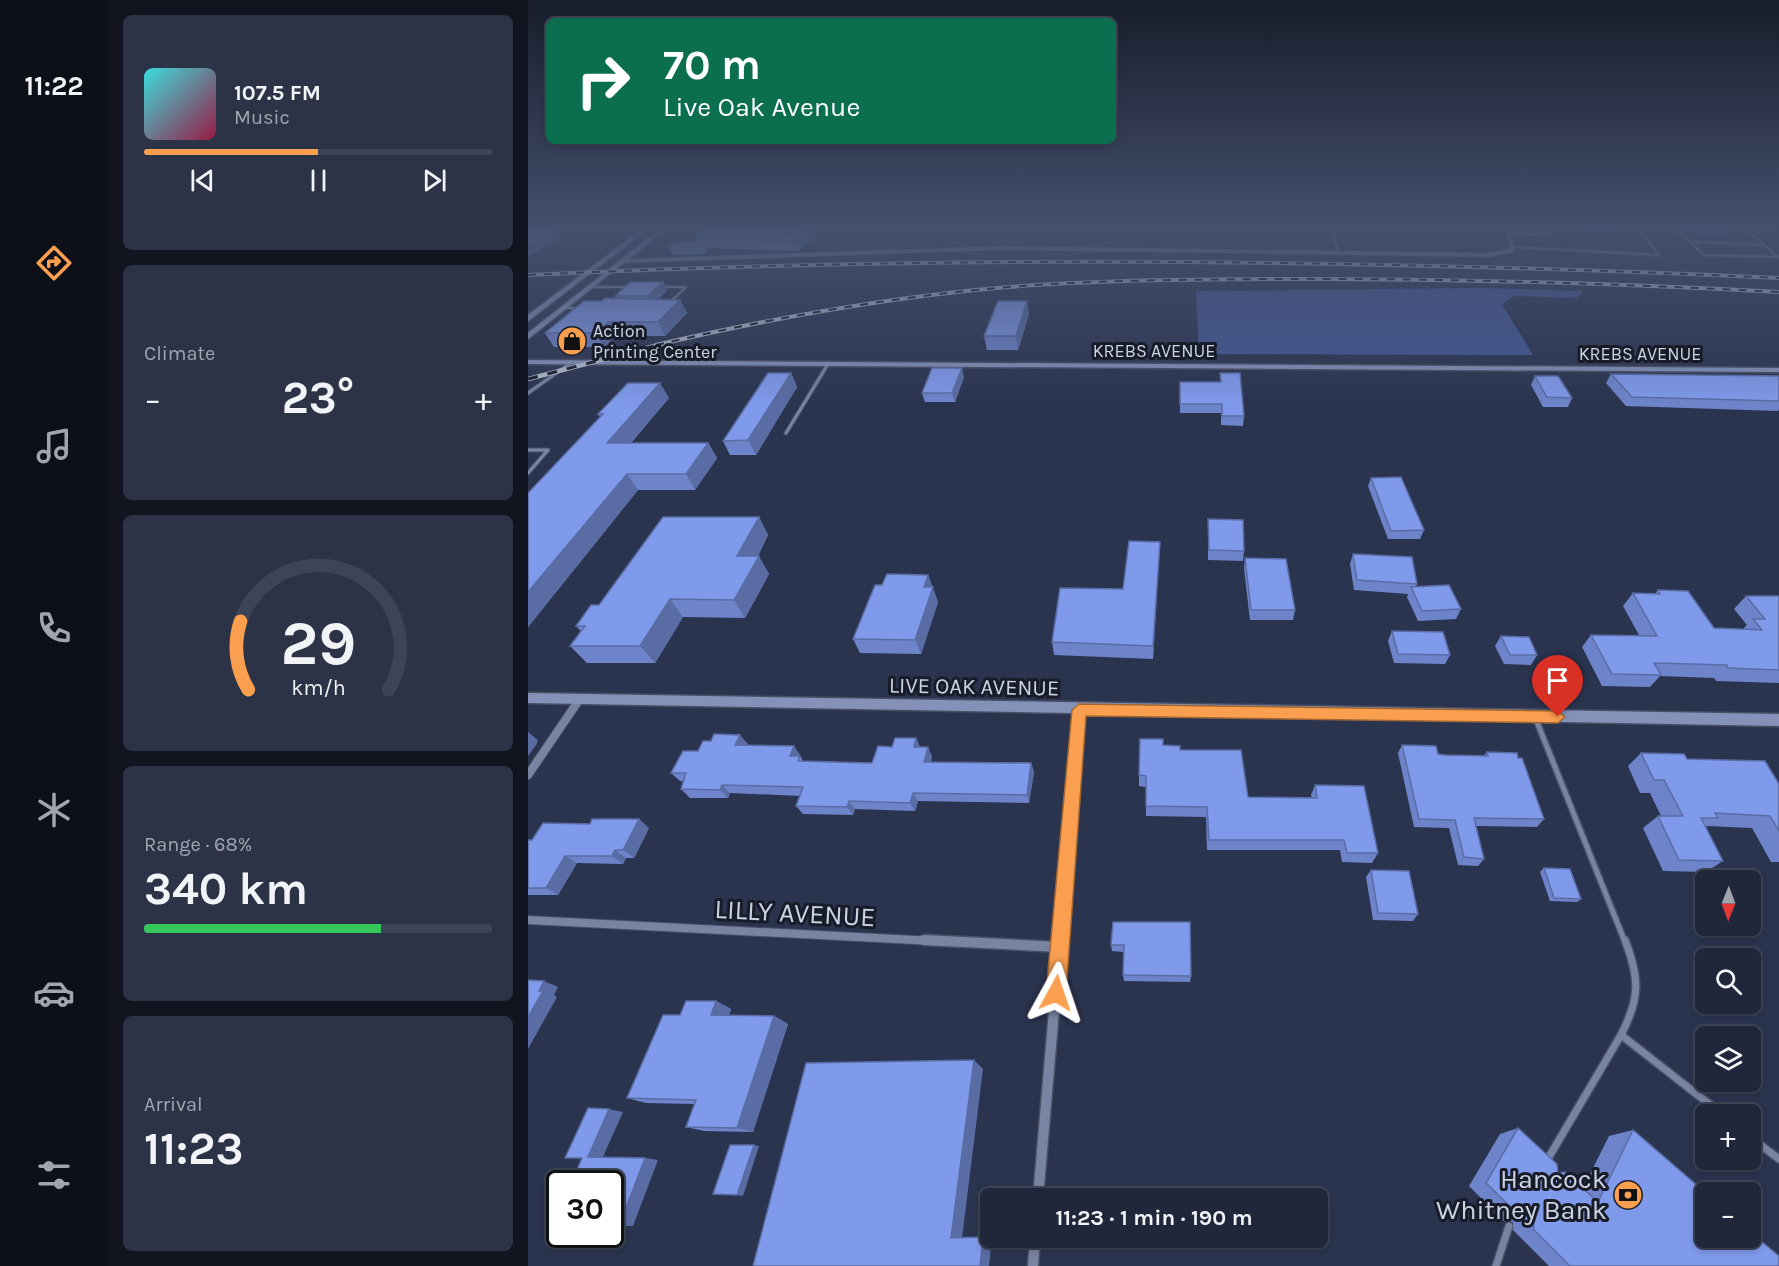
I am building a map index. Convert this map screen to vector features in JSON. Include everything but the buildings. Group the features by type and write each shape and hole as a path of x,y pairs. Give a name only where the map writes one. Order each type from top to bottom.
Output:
{"street":[{"path":"528,319 570,287"},
{"path":"528,337 594,287"},
{"name":"KREBS AVENUE","path":"528,362 1779,370"},
{"name":"LIVE OAK AVENUE","path":"528,698 1079,710 1779,720"},
{"path":"528,775 579,700"},
{"path":"1039,1188 1079,710"},
{"name":"LILLY AVENUE","path":"528,920 1059,948"},
{"path":"1033,1266 1034,1248"}],"lane":[{"path":"664,308 686,287"},
{"path":"564,308 586,308"},
{"path":"528,393 572,362"},
{"path":"786,433 828,364"},
{"path":"528,450 548,450 528,473"},
{"path":"1535,717 1634,963 1639,984 1638,997 1621,1035 1540,1172"},
{"path":"1621,1035 1709,1104"},
{"path":"1761,1145 1779,1159"},
{"path":"1496,1266 1509,1226"}],"shaded area":[{"path":"1481,288 1583,291 1577,298 1514,296 1502,304 1533,355 1199,354 1196,291"}],"railway":[{"path":"656,345 787,317 920,296 1007,287"},
{"path":"1660,287 1779,292"},
{"path":"528,379 662,344"}],"place":[{"name":"Action Printing Center","path":"572,341"},
{"name":"Hancock Whitney Bank","path":"1628,1195"}],"route":[{"path":"1056,993 1079,710 1558,717"}]}
